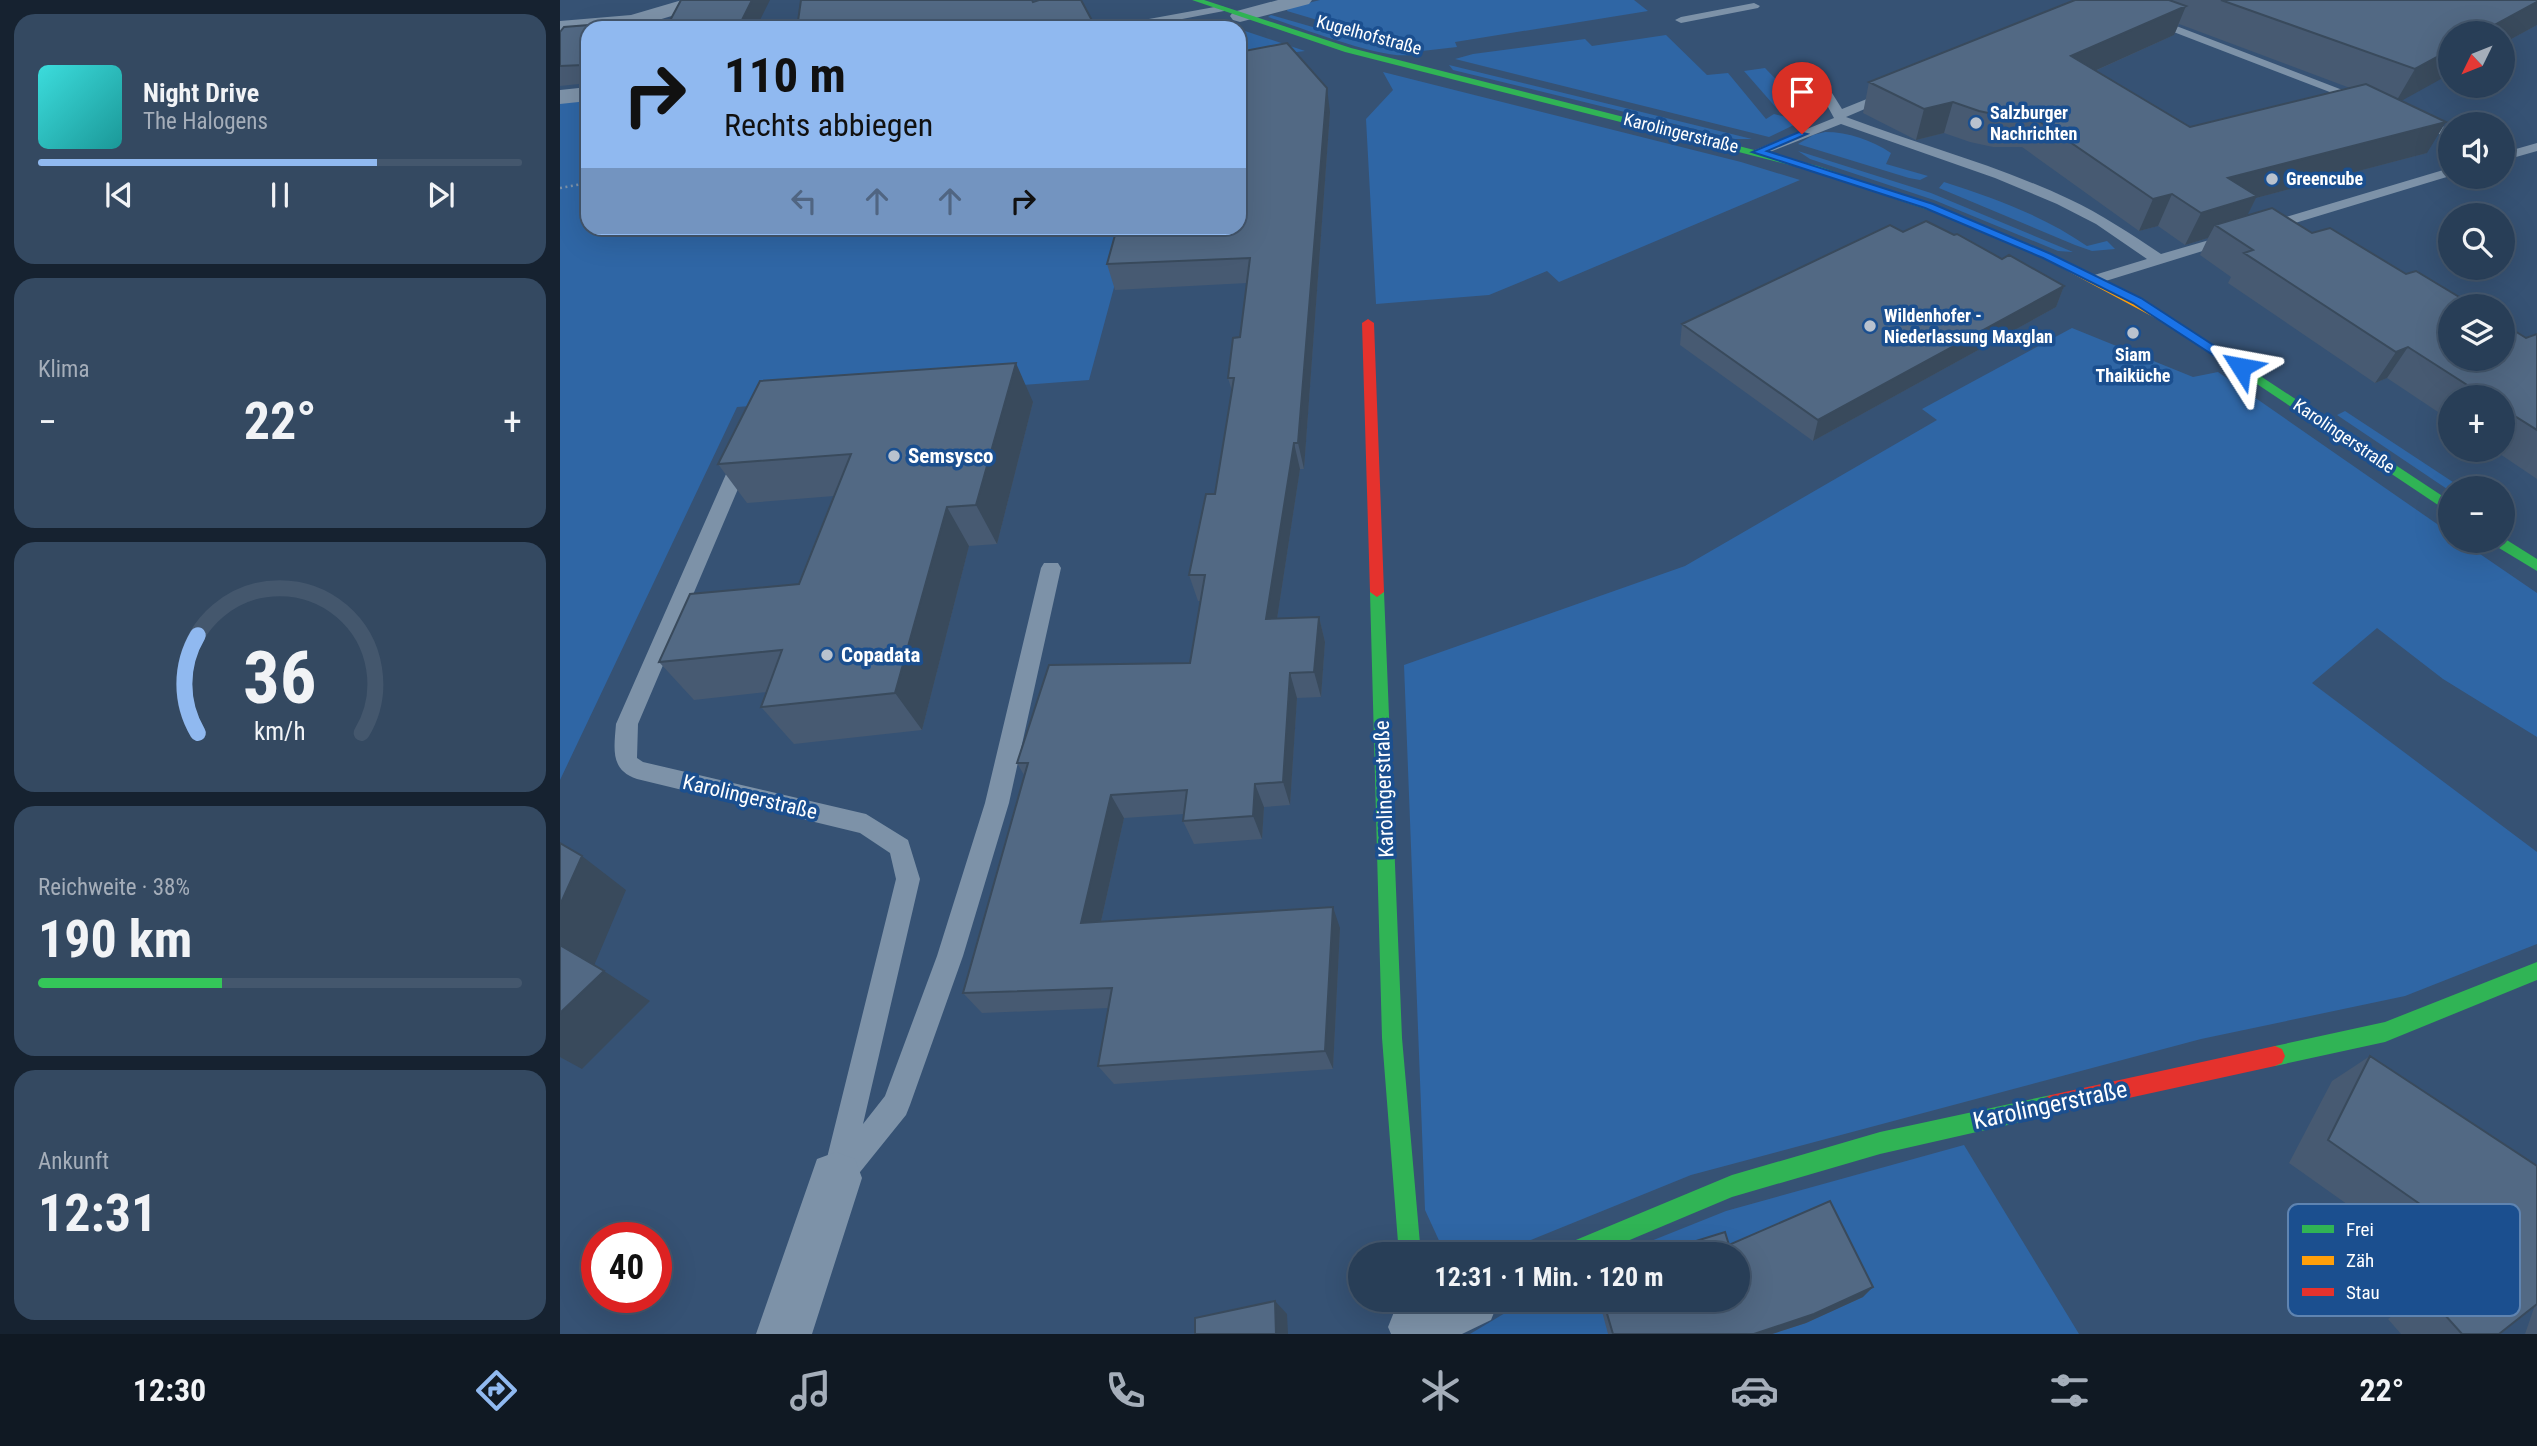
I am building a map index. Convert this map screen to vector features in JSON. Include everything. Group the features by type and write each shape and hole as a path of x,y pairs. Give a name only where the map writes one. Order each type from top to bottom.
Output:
{"street":[{"path":"630,21 704,0"},
{"name":"Kugelhofstraße","path":"1196,0 1363,54 1536,97"},
{"path":"1240,16 1302,0"},
{"path":"560,27 581,26"},
{"path":"560,48 581,40"},
{"path":"560,97 581,95"},
{"name":"Karolingerstraße","path":"1536,97 1757,152 1929,206 2096,279 2183,328 2438,500"},
{"name":"Karolingerstraße","path":"1368,323 1392,1038 1409,1242"},
{"path":"2515,552 2537,566"},
{"name":"Karolingerstraße","path":"1598,1242 1732,1186 1880,1143 2385,1032 2537,971"},
{"name":"Karolingerstraße","path":"784,1334 836,1178"},
{"path":"1413,1320 1436,1312"}],"lane":[{"path":"1681,20 1754,6"},
{"path":"1154,21 1220,9"},
{"path":"2135,14 2374,105"},
{"path":"1757,152 1900,90"},
{"path":"1829,96 1840,117 1899,143 2016,182 2057,200 2092,216 2159,260"},
{"path":"2438,131 2400,121 2438,141"},
{"path":"2515,152 2536,146"},
{"path":"2096,279 2438,176"},
{"path":"2255,213 2274,225"},
{"name":"Karolingerstraße","path":"754,430 627,724 625,753 626,762 638,770 866,824 900,847 908,879 836,1178"},
{"name":"Karolingerstraße","path":"836,1178 896,1105 950,956 998,803 1051,568"}],"path":[{"path":"560,188 581,184"}],"shaded area":[{"path":"1320,0 1634,0 1648,11 1455,42 1457,47 1422,51 1287,11 1288,8"},
{"path":"1271,15 1410,55 1360,47 1268,17"},
{"path":"1246,31 1305,51 1246,58"},
{"path":"1666,35 1707,75 1728,73 1766,119 1774,114 1802,121 1769,137 1455,59 1473,54 1585,39 1592,46"},
{"path":"1449,65 1752,139 1735,139 1453,70"},
{"path":"1765,68 1793,97 1810,96 1809,110 1801,118 1779,111 1744,71"},
{"path":"1383,72 1741,162 1800,180 1559,282 1547,271 1489,295 1376,304 1366,119 1393,90"},
{"path":"581,98 581,235 1128,235 1089,380 737,407 560,780 560,100"},
{"path":"1825,132 1843,133 1876,144 1891,153 1886,164 1928,176 1920,180 1909,178 1798,144 1813,135"},
{"path":"1798,151 1931,193 2073,252 2058,251 1934,200 1810,159"},
{"path":"1944,182 2018,209 2071,235 2087,246 2107,241 2115,249 2092,251 2075,245 1939,188"},
{"path":"2072,328 2193,377 2218,372 2438,525 2438,553 2479,553 2537,593 2537,737 2443,679 2377,628 2312,683 2537,852 2537,944 2405,996 2201,1039 1691,1175 1526,1242 1440,1242 1425,1210 1404,665 1685,566 1937,420 1922,409"},
{"path":"2345,411 2444,476 2438,476 2438,483 2337,415"},
{"path":"1964,1145 2079,1334 1470,1334 1507,1312 1750,1312 1750,1242 1648,1242 1726,1211"}],"building":[{"path":"681,0 752,0 742,21 670,21"},
{"path":"801,0 1081,0 1092,21 798,21"},
{"path":"2075,0 2169,0 2186,6 2071,56 2190,127 2366,84 2438,118 2438,124 2228,178 2257,196 2201,213 2172,194 2153,199 2032,116 2002,116 1953,102 1924,109 1869,82"},
{"path":"2221,0 2537,0 2502,21 2438,21 2438,57 2415,69"},
{"path":"581,26 581,65 560,66 560,32 564,27"},
{"path":"1287,43 1327,88 1298,443 1294,443 1266,619 1319,617 1314,672 1290,673 1283,782 1255,784 1253,816 1183,821 1187,790 1111,795 1081,923 1333,907 1325,1051 1098,1066 1112,988 963,993 1028,763 1017,763 1049,665 1190,663 1205,575 1189,575 1206,494 1215,494 1234,378 1228,378 1233,338 1240,337 1250,258 1107,264 1115,235 1246,235 1246,51"},
{"path":"2272,208 2312,233 2330,228 2406,274 2416,271 2454,294 2438,294 2438,366 2408,347 2396,352 2244,253 2253,250 2215,225"},
{"name":"Wildenhofer - Niederlassung Maxglan","path":"1926,221 1957,234 2002,259 2009,255 2064,286 1818,420 1682,324 1890,225 1903,232"},
{"path":"2515,331 2526,338 2537,334 2537,430 2515,416 2515,385 2467,385 2445,371 2515,371"},
{"path":"1016,363 976,505 947,507 895,693 761,707 782,650 659,662 690,594 799,584 851,454 718,464 760,381"},
{"path":"560,843 582,856 560,905"},
{"path":"560,945 604,971 560,1013"},
{"path":"2370,1056 2537,1166 2537,1304 2499,1334 2462,1334 2446,1316 2520,1316 2520,1204 2420,1204 2328,1140"},
{"path":"1830,1201 1873,1287 1814,1314 1754,1334 1613,1334 1607,1312 1750,1312 1750,1242 1736,1242"},
{"path":"1725,1232 1728,1242 1693,1242"},
{"path":"1275,1301 1276,1334 1195,1334 1195,1318"}],"traffic: fast":[{"path":"1196,0 1348,50 1814,168 1944,212"},
{"path":"2174,323 2438,500"},
{"path":"2515,552 2537,566"},
{"path":"1377,592 1392,1038 1409,1242"},
{"path":"2275,1056 2385,1032 2537,971"},
{"path":"1598,1242 1732,1186 1880,1143 2051,1105"}],"traffic: slow":[{"path":"1944,212 2049,257 2174,323"}],"traffic: jam":[{"path":"1368,323 1377,592"},
{"path":"2051,1105 2275,1056"}],"place":[{"name":"Salzburger Nachrichten","path":"1976,123"},
{"name":"Greencube","path":"2272,179"},
{"name":"Wildenhofer - Niederlassung Maxglan","path":"1870,326"},
{"name":"Siam Thaiküche","path":"2133,333"},
{"name":"Semsysco","path":"894,456"},
{"name":"Copadata","path":"827,655"}],"route":[{"path":"1802,134 1757,152 1875,187 1984,228 2120,291 2183,328 2241,367"}]}
